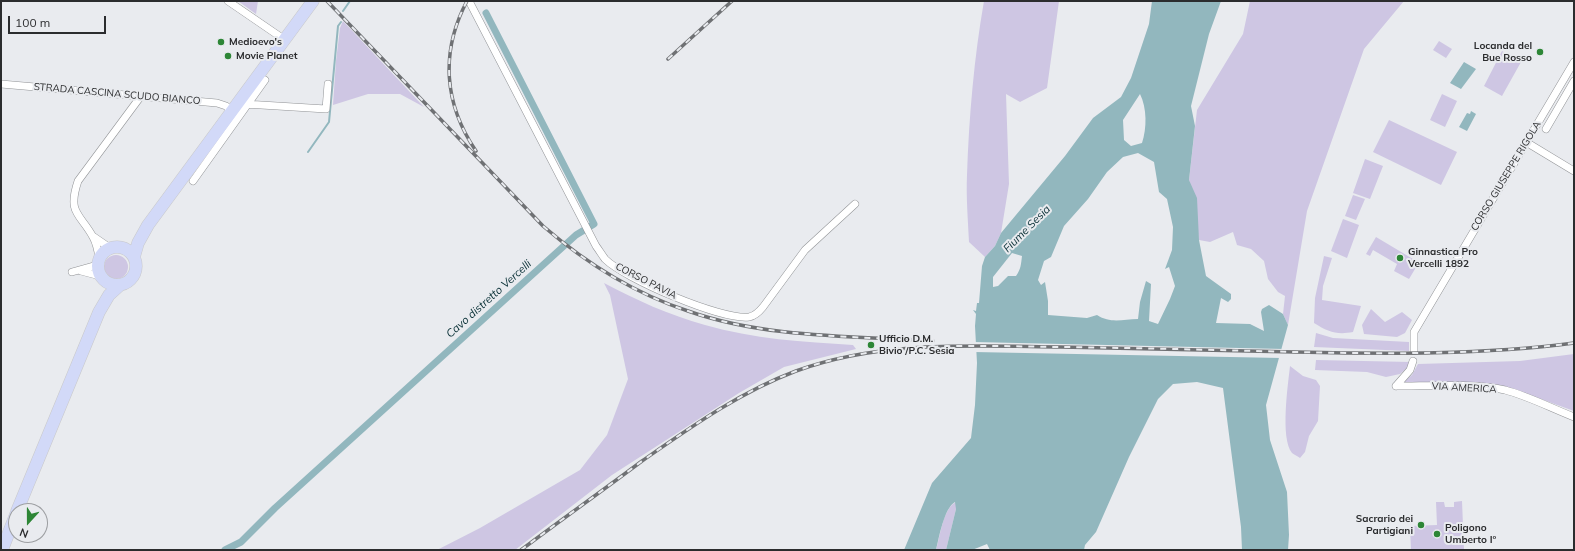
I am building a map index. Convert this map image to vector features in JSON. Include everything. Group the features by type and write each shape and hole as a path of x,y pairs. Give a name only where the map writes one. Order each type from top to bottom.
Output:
{"main road":[{"path":"134,257 138,243 148,225 239,106 284,40 313,1"},
{"path":"123,247 148,225"},
{"path":"20,503 99,312 109,295 119,286 130,280 134,275 136,263 134,257 123,247 110,248 106,250 100,270 102,293 99,312"},
{"path":"100,270 108,283 119,286"},
{"path":"2,550 8,535"}],"street":[{"path":"228,1 284,40"},
{"name":"CORSO PAVIA","path":"469,1 587,229 605,258 618,268 641,281 724,315 749,317 755,315 763,307 806,250 855,204"},
{"name":"CORSO GIUSEPPE RIGOLA","path":"1414,351 1414,332 1574,62"},
{"path":"193,181 239,106 265,80"},
{"path":"1546,129 1574,81"},
{"name":"STRADA CASCINA SCUDO BIANCO","path":"1,84 239,106"},
{"path":"239,106 326,109 328,84"},
{"path":"100,270 97,245 93,236 79,218 74,207 73,195 78,181 141,96"},
{"path":"1526,142 1574,170"},
{"path":"93,236 110,248"},
{"path":"72,272 81,270 100,270"},
{"path":"81,270 100,270"},
{"name":"VIA AMERICA","path":"1413,361 1410,370 1396,386 1482,387 1504,390 1523,396 1574,417"}],"shaded area":[{"path":"238,1 258,1 256,14"},
{"path":"984,1 1059,1 1047,88 1020,102 1006,94 1009,184 1001,233 995,246 985,257 969,242 967,192 972,88"},
{"path":"1250,1 1404,1 1364,49 1307,211 1288,325 1283,314 1285,296 1278,292 1268,279 1264,261 1251,249 1237,245 1233,232 1210,242 1199,240 1189,180 1197,110 1243,34"},
{"path":"343,21 424,107 400,94 368,94 333,105 336,61 340,28"},
{"path":"1439,41 1452,49 1446,58 1433,50"},
{"path":"1502,51 1521,62 1502,96 1484,86"},
{"path":"1442,94 1457,101 1445,127 1430,120"},
{"path":"1389,120 1457,152 1441,185 1373,152"},
{"path":"1365,159 1383,166 1370,199 1353,193"},
{"path":"1353,195 1365,199 1356,220 1345,216"},
{"path":"1343,219 1359,225 1347,258 1331,251"},
{"name":"Ginnastica Pro Vercelli 1892","path":"1376,237 1418,262 1409,279 1394,271 1397,264 1373,250 1370,256 1366,254"},
{"path":"116,255 121,256 127,262 127,272 121,278 116,279 111,278 105,272 104,267 105,262 111,256"},
{"path":"1324,256 1332,258 1323,286 1322,300 1361,306 1353,332 1333,332 1314,323 1315,298"},
{"path":"604,283 666,312 723,330 760,337 853,345 856,349 784,367 739,393 612,475 515,550 437,550 480,528 580,470 607,435 628,379 610,295"},
{"path":"1371,309 1385,322 1402,312 1412,320 1405,333 1397,337 1364,334 1362,325"},
{"path":"1316,333 1333,338 1409,342 1409,351 1314,347"},
{"path":"1574,354 1574,411 1513,389 1402,383 1412,375 1418,364 1520,361"},
{"path":"1316,360 1411,362 1400,374 1386,377 1367,372 1315,370"},
{"path":"1290,366 1303,376 1316,380 1320,386 1318,421 1309,436 1305,452 1300,458 1292,453 1288,446 1286,436 1286,411"},
{"name":"Poligono Umberto I°","path":"1462,501 1464,550 1411,550 1410,526 1437,525 1436,502 1444,502 1445,507 1454,507 1454,502"},
{"path":"956,502 956,509 946,550 936,550 945,516 948,510"}],"water":[{"name":"Fiume Sesia","path":"1152,1 1221,1 1209,34 1191,106 1195,126 1189,180 1197,198 1199,240 1206,276 1231,294 1231,299 1228,302 1221,298 1216,323 1250,324 1264,331 1261,312 1262,309 1269,305 1283,314 1288,325 1266,405 1270,440 1287,492 1289,535 1288,550 1242,550 1241,527 1223,388 1197,382 1173,384 1158,399 1129,457 1096,532 1085,545 1084,550 990,550 987,544 972,550 946,550 956,509 955,502 951,505 945,517 936,550 904,550 932,483 971,438 975,405 977,363 975,326 976,314 973,310 976,311 977,303 979,303 982,266 985,257 995,246 1001,233 1065,156 1093,118 1121,97 1131,78 1149,24","holes":["1140,94 1144,105 1146,118 1145,131 1142,143 1131,146 1124,140 1123,120","1138,153 1154,162 1159,192 1167,199 1173,227 1172,250 1165,269 1169,267 1175,286 1170,299 1158,324 1149,321 1151,284 1146,281 1140,302 1138,319 1112,320 1102,318 1097,315 1087,318 1048,315 1048,301 1045,282 1041,285 1038,280 1044,261 1051,257 1064,226 1088,199 1107,172 1123,157","1012,253 1022,256 1020,269 1016,276 1008,276 998,286 993,287 993,277"]},
{"path":"1464,62 1476,69 1461,89 1450,83"},
{"path":"1471,111 1476,114 1467,131 1459,127 1467,113 1470,114"}],"pier":[{"path":"974,342 1284,349 1281,358 974,352"}],"waterway":[{"path":"343,11 350,1"},
{"name":"Cavo distretto Vercelli","path":"225,550 241,542 275,508 576,235 594,224 486,13"},
{"path":"308,152 329,122 338,26 341,22"}],"railway":[{"path":"327,1 543,226 559,240 611,276 668,304 717,320 778,331 933,341"},
{"path":"467,1 458,20 453,39 449,78 457,115 465,133 476,151"},
{"path":"668,59 732,1"},
{"path":"521,550 642,461 716,411 755,389 796,371 828,361 861,354 927,347 960,346 1330,353 1435,353 1505,350 1574,343"}],"place":[{"name":"Medioevo's","path":"221,42"},
{"name":"Locanda del Bue Rosso","path":"1540,52"},
{"name":"Movie Planet","path":"228,56"},
{"name":"Ginnastica Pro Vercelli 1892","path":"1400,258"},
{"name":"Ufficio D.M. Bivio /P.C. Sesia","path":"871,345"},
{"name":"Sacrario dei Partigiani","path":"1421,525"},
{"name":"Poligono Umberto I°","path":"1437,534"}]}
